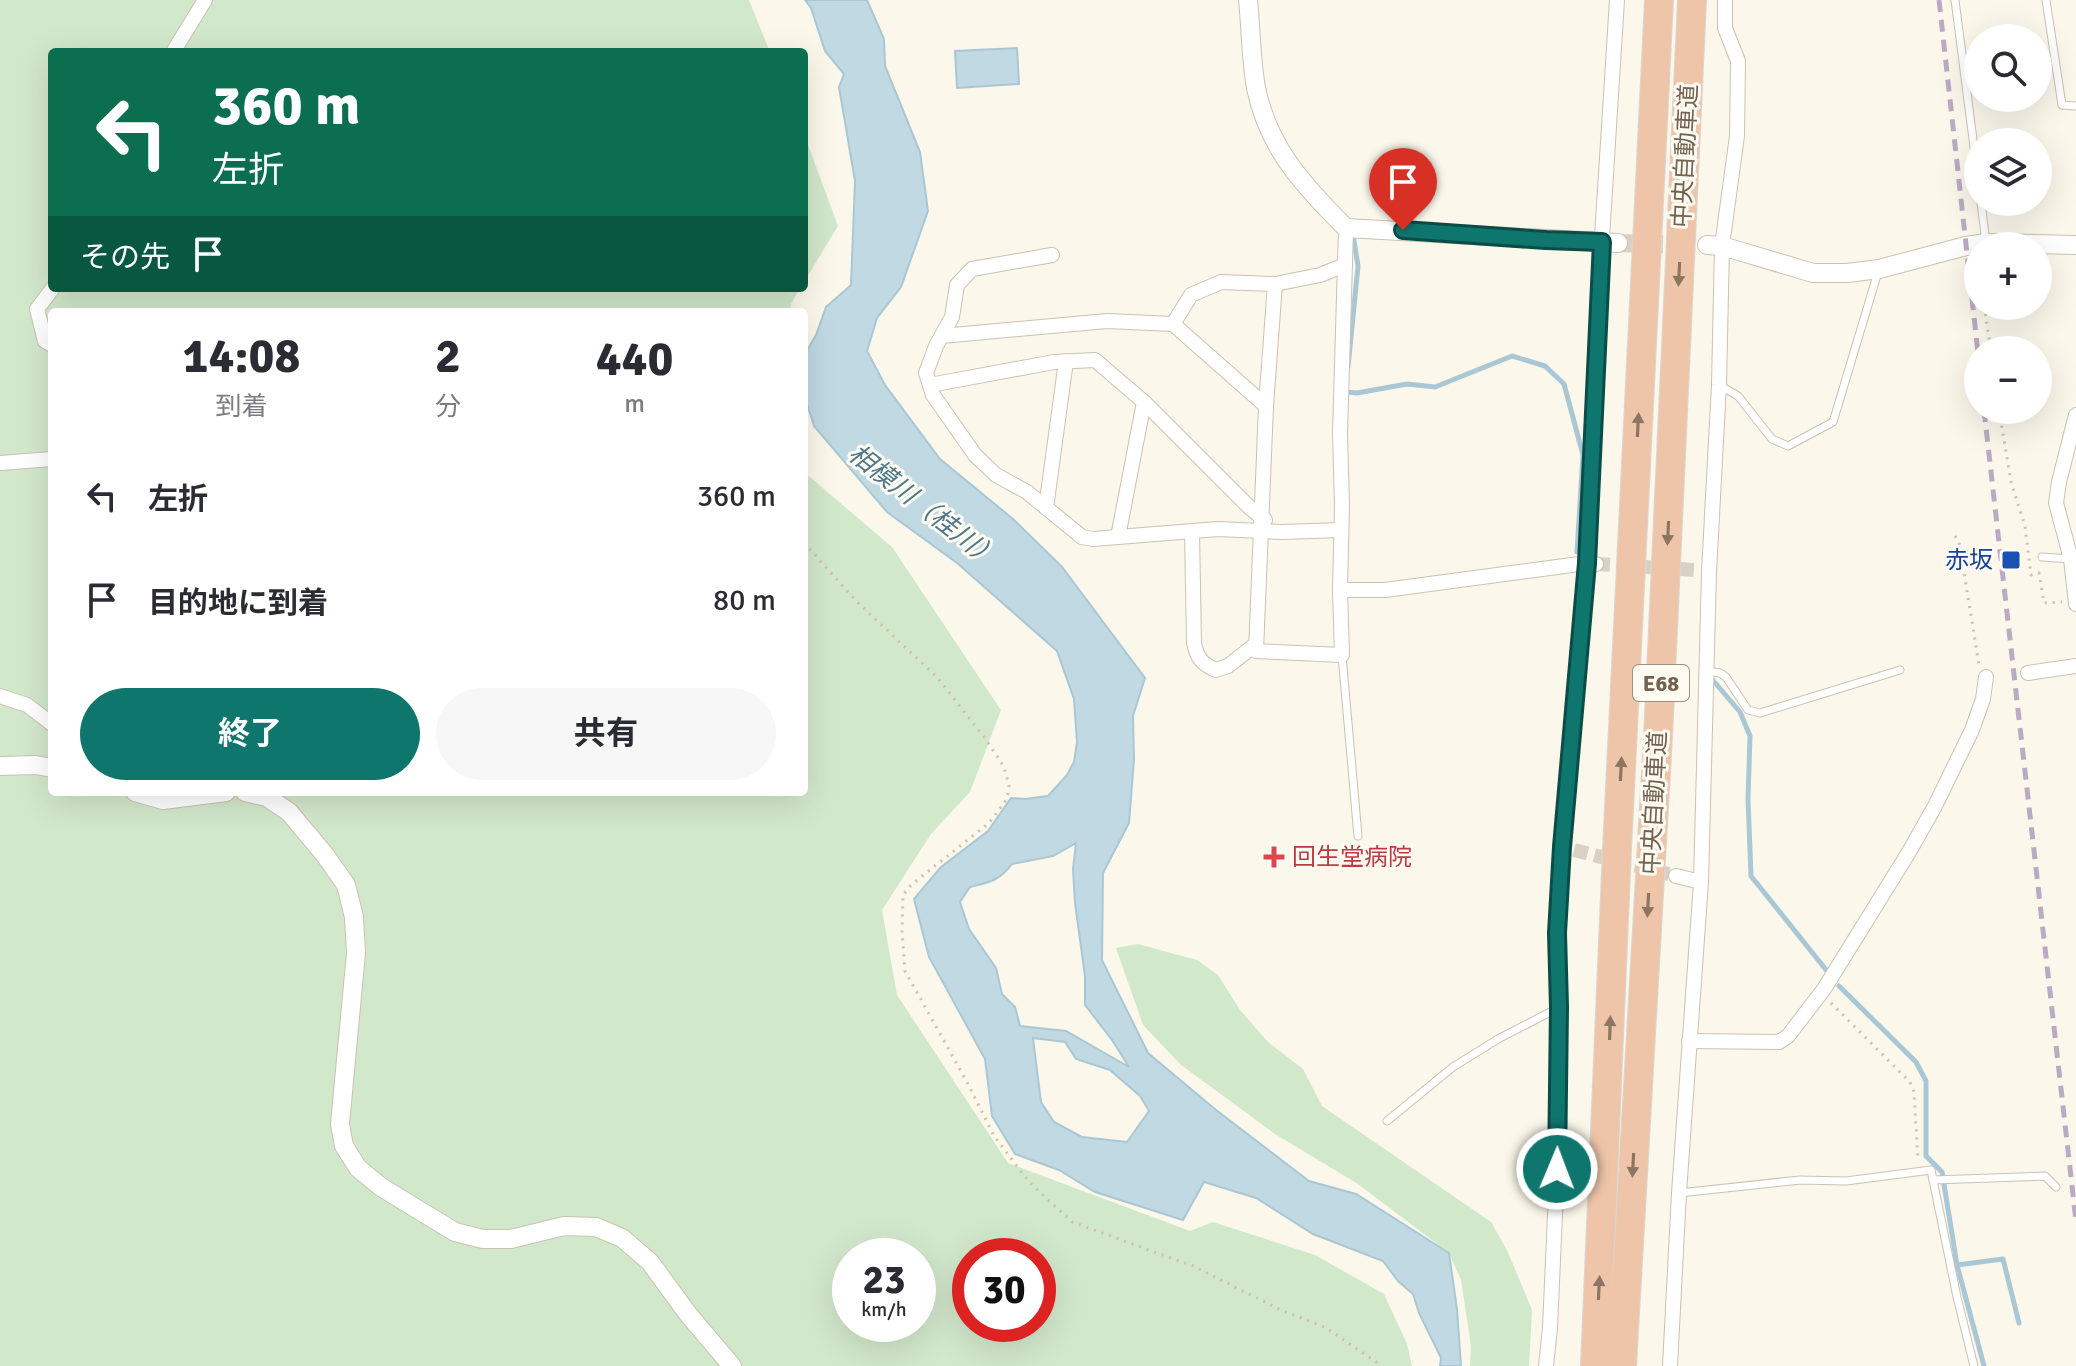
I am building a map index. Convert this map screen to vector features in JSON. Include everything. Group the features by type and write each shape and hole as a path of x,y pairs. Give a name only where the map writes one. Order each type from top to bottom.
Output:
{"highway":[{"name":"中央自動車道","path":"1595,1366 1619,802 1659,0"},
{"name":"中央自動車道","path":"1622,1366 1659,722 1692,0"}],"street":[{"path":"175,48 205,0"},
{"path":"1248,0 1256,87 1268,131 1307,189 1346,228 1610,242"},
{"path":"1546,1366 1556,1185 1557,933 1568,848 1592,563 1610,242 1617,0"},
{"path":"1670,1366 1701,882 1706,671 1702,571 1719,385 1715,245 1737,136 1738,61 1725,28 1725,0"},
{"path":"1275,284 1266,406 1256,651 1342,655 1340,434 1346,228"},
{"path":"2052,244 2076,245"},
{"path":"1715,245 1813,273 1879,269 1964,247"},
{"path":"1052,255 972,269 957,285 952,317 926,373 933,395 975,455 996,475 1027,492 1082,537 1093,539 1261,524 1282,532 1341,530"},
{"path":"1173,324 1191,295 1221,282 1275,284 1320,275 1345,265"},
{"path":"48,343 37,309 50,292"},
{"path":"942,336 1107,321 1173,324 1266,406"},
{"path":"930,385 1054,362 1095,360 1144,402 1249,507 1261,524"},
{"path":"1046,508 1066,361"},
{"path":"1118,537 1144,402"},
{"path":"2076,415 2056,503 2073,559 2076,602"},
{"path":"0,463 48,459"},
{"path":"1192,531 1196,653 1204,665 1216,670 1228,666 1256,644"},
{"path":"1340,590 1385,590 1592,563"},
{"path":"2028,673 2076,666"},
{"path":"1689,1041 1779,1042 1788,1036 1824,989 1935,806 1972,730 1983,699 1986,677"},
{"path":"0,696 27,705 48,721"},
{"path":"0,766 48,767"},
{"path":"149,796 163,800 194,796"},
{"path":"263,796 289,812 346,885 354,917 356,953 340,1124 344,1146 358,1168 381,1187 455,1232 483,1239 511,1239 564,1226 596,1227 622,1238 650,1262 732,1366"},
{"path":"1676,876 1701,882"}],"lane":[{"path":"1955,0 1972,128"},
{"path":"2046,0 2062,105 2076,106"},
{"path":"1719,385 1738,396 1772,439 1788,446 1833,422 1879,269"},
{"path":"2042,557 2073,559"},
{"path":"1342,655 1358,836"},
{"path":"1706,671 1726,677 1748,710 1760,713 1900,670"},
{"path":"1387,1121 1453,1067 1559,1007"},
{"path":"1679,1193 1800,1180 1846,1181 1931,1170 1974,1366"},
{"path":"1933,1180 2045,1176 2056,1187"}],"path":[{"path":"2001,424 2011,482 2025,526 2031,575 2039,573 2044,603 2076,602"},
{"path":"1955,536 1959,542 1981,676 1986,677"},
{"path":"808,547 859,604 936,676 1004,767 1009,786 1007,799 989,823 911,885 903,895 902,931 905,971 994,1136 1029,1182 1072,1222 1193,1266 1281,1310 1326,1328 1382,1366"},
{"path":"1824,989 1828,1000 1910,1082 1914,1092 1919,1165"}],"green space":[{"path":"0,0 749,0 768,48 48,48 48,292 798,292 790,308 48,308 48,796 808,796 808,475 892,547 1001,710 970,792 931,834 882,910 897,995 1008,1163 1190,1231 1213,1222 1315,1255 1384,1294 1407,1344 1412,1366 0,1366"},
{"path":"808,145 838,226 808,275"},
{"path":"1138,944 1197,960 1218,975 1240,1010 1268,1042 1303,1069 1322,1106 1491,1222 1507,1250 1532,1310 1529,1366 1470,1366 1471,1346 1461,1280 1449,1253 1358,1184 1275,1134 1181,1065 1143,1025 1116,948"}],"water":[{"name":"相模川（桂川）","path":"805,0 867,0 884,39 885,66 920,152 928,211 901,287 877,318 867,351 885,385 940,459 1013,519 1062,567 1145,678 1133,716 1134,759 1129,823 1103,873 1102,960 1148,1053 1309,1181 1356,1194 1449,1253 1461,1366 1440,1366 1441,1358 1413,1294 1383,1261 1313,1234 1256,1198 1204,1182 1183,1220 1095,1192 1059,1170 1015,1154 992,1116 985,1059 929,957 914,899 941,867 988,831 1011,798 1048,796 1067,775 1074,762 1077,742 1074,699 1057,651 957,563 887,512 814,426 808,407 808,349 826,307 851,285 855,181 839,87 844,74 825,51 811,8","holes":["1076,843 1073,869 1085,976 1085,1005 1129,1067 1066,1031 1020,1026 1015,1007 1002,994 996,968 969,929 960,902 970,887 994,880 1012,864 1053,856","1033,1038 1065,1042 1076,1059 1110,1070 1140,1096 1149,1111 1127,1142 1082,1137 1054,1122 1041,1102"]},
{"path":"1017,48 1019,84 957,88 955,51"}],"waterway":[{"path":"1348,367 1358,266 1353,234"},
{"path":"1346,389 1346,392 1357,393 1407,384 1435,387 1512,356 1545,366 1564,384 1583,455 1577,552"},
{"path":"1711,678 1740,712 1750,736 1748,799 1751,876 1827,971"},
{"path":"1839,986 1916,1062 1926,1081 1926,1156 1942,1172 1957,1265 1984,1366"},
{"path":"1957,1265 2003,1259 2019,1323"}],"tunnel":[{"path":"1618,243 1692,245"},
{"path":"1596,564 1695,570"},
{"path":"1574,850 1676,876"}],"railway":[{"path":"1939,0 1976,336"},
{"path":"1986,424 2076,1221"}],"place":[{"name":"赤坂","path":"2011,560"},
{"name":"回生堂病院","path":"1274,857"}],"route":[{"path":"1403,230 1602,242 1587,563 1557,933 1557,1169"}]}
